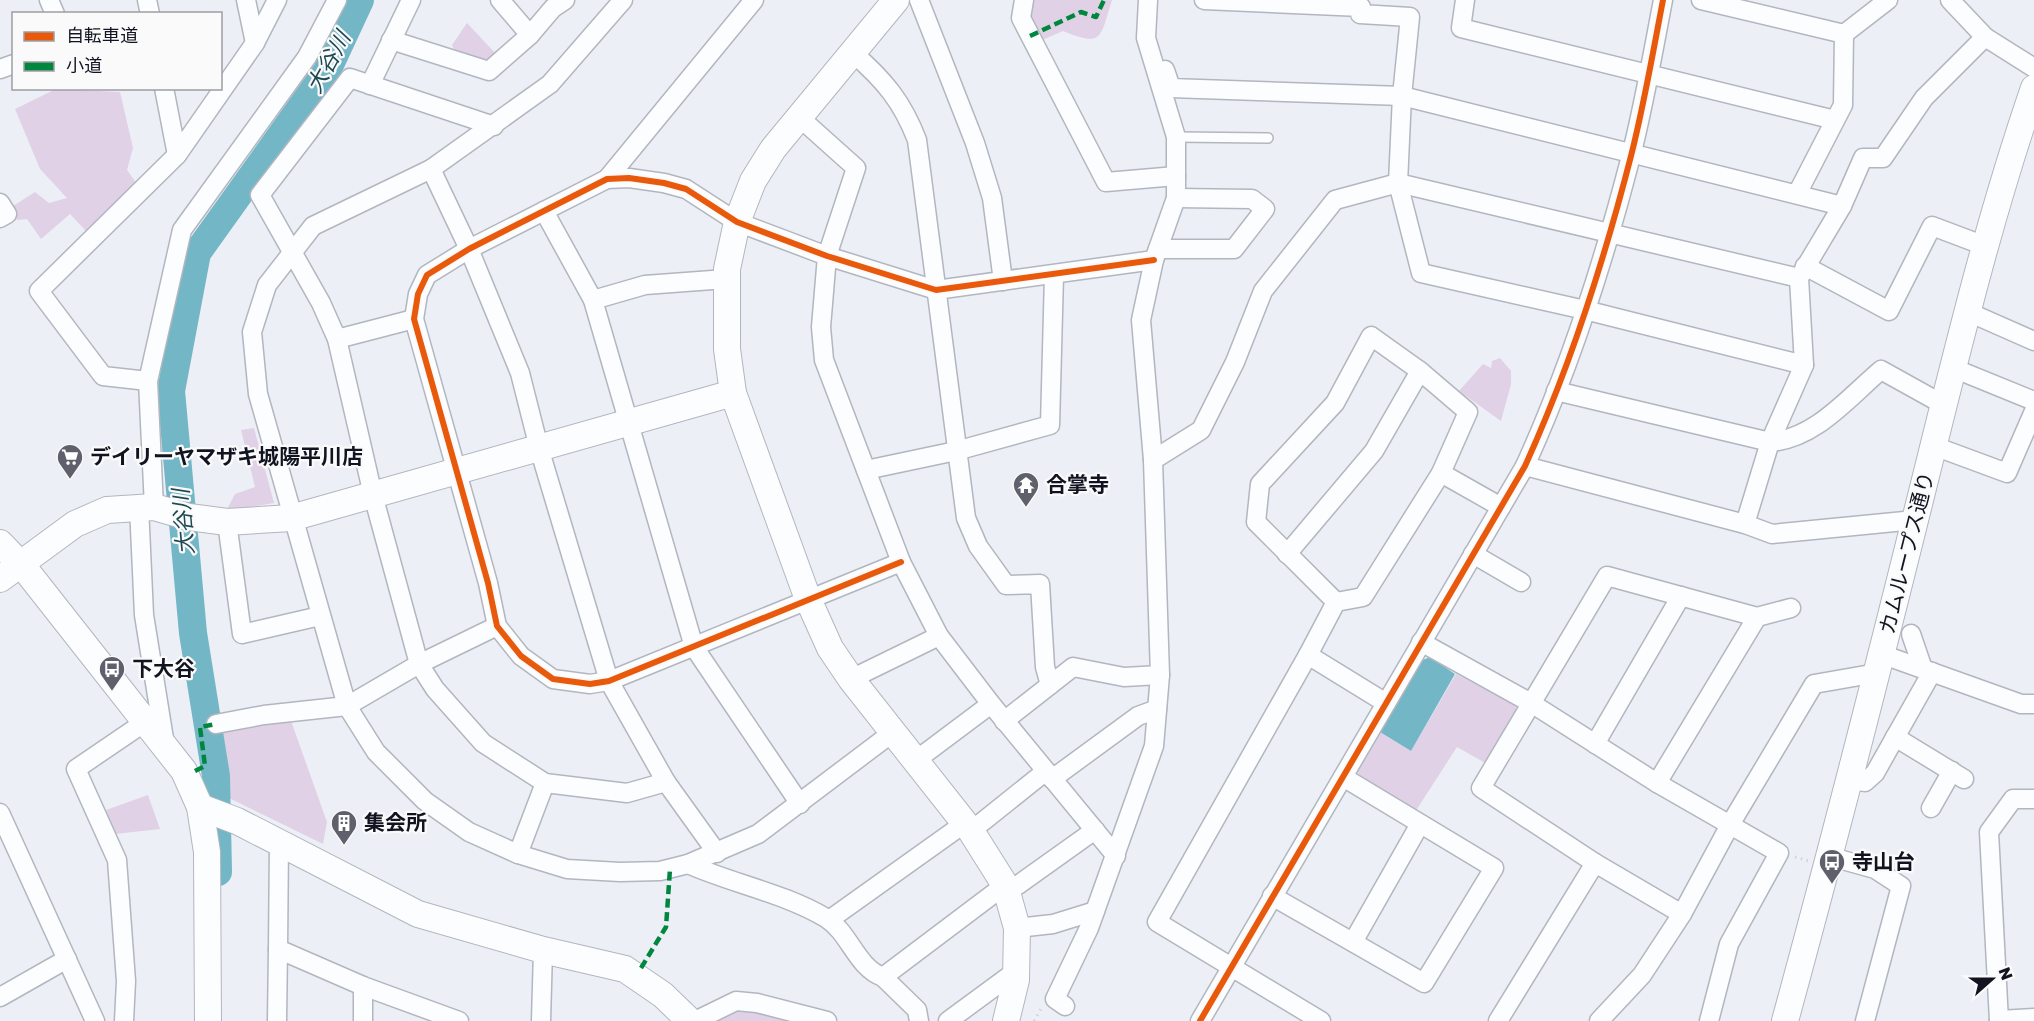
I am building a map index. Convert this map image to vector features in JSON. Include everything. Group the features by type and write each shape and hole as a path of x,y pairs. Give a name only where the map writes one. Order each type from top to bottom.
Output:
{"street":[{"path":"246,0 255,43"},
{"path":"148,381 103,376 39,291 177,154 255,43 278,0"},
{"path":"165,746 144,615 164,511 148,381 182,230 307,57 337,0"},
{"path":"370,85 411,0"},
{"path":"500,0 530,34"},
{"path":"391,40 489,71 565,0"},
{"path":"623,0 550,84 431,169 313,226 291,251 267,285 252,332 258,394 291,518 347,706 376,753 425,801 469,832 518,854 567,869 660,871 717,853 758,834 892,733"},
{"path":"607,180 754,0"},
{"path":"896,0 774,148 753,181 737,222 726,279 726,328 733,393 808,598 830,648 892,733 968,827 1006,887 1017,928 1016,971 1006,1021"},
{"path":"920,0 975,143 992,198 1003,281"},
{"path":"1024,0 1021,18 1106,182 1176,176"},
{"path":"1204,0 1361,4 1360,14 1410,17 1402,96 1398,183 1421,273 1585,310 1804,365"},
{"path":"1465,0 1461,28 1835,120"},
{"path":"1200,1021 1525,466 1556,391 1610,233 1631,153 1663,0"},
{"path":"1701,0 1844,34"},
{"path":"1844,34 1888,0"},
{"path":"1950,0 1985,37 2034,68"},
{"path":"1148,6 1171,88 1402,96 1842,206"},
{"path":"1065,1006 1055,999 1095,911 1154,746 1160,675 1153,460 1141,320 1156,255 1176,198 1176,137 1146,39 1148,6"},
{"path":"1797,194 1843,105 1844,34"},
{"path":"1745,524 1770,442 1804,365 1802,272 1842,206 1863,158 1883,158 1924,98 1985,37"},
{"path":"853,53 882,79 906,112 917,140 966,518 978,546 1006,585 1040,584 1045,667 1050,685"},
{"path":"494,126 350,78 260,195 337,339 373,495 419,664 435,689 483,743 545,783 627,793 666,782"},
{"name":"カムループス通り","path":"1785,1021 1879,664 1966,311 2007,164 2034,88"},
{"path":"164,90 177,154"},
{"path":"799,117 856,168 827,256 822,327 824,360 901,562 939,636 1004,721 1116,856"},
{"path":"431,169 469,249 520,373 539,448 609,681 666,782 717,853"},
{"path":"901,562 609,681 590,684 553,679 520,656 497,626 457,471 414,319 418,294 427,274 469,249 607,180 629,178 686,189 737,222 827,256 936,290 1054,274 1156,255 1233,249 1265,209 1252,199 1176,198"},
{"path":"1153,460 1202,430 1234,362 1263,291 1335,200 1398,183 1610,233 1802,272 1889,311 1932,226 1985,246"},
{"path":"0,203 7,214 0,218"},
{"path":"544,211 593,300 694,647 800,804"},
{"path":"866,470 956,451 1050,425 1054,274"},
{"path":"593,300 645,285 726,279"},
{"path":"1966,311 2034,341"},
{"path":"337,339 414,319"},
{"path":"1371,336 1420,371 1468,412 1441,473 1363,597 1336,602 1256,522 1260,484 1335,403 1371,336"},
{"path":"1953,368 2034,400"},
{"path":"1556,391 1770,442 1788,441 1807,433 1881,370 1944,405"},
{"path":"1287,554 1374,451 1420,371"},
{"path":"10,571 75,524 107,510 164,511 227,522 291,518 733,393"},
{"path":"1934,446 2007,473 2034,411"},
{"path":"1525,466 1745,524 1772,534 1915,520"},
{"path":"1441,473 1501,507"},
{"path":"227,522 242,634 320,616"},
{"path":"0,543 10,571 146,722 213,812 279,842 418,914 543,950 625,969 663,995 690,1021"},
{"path":"1473,554 1521,582"},
{"path":"1682,914 1595,862 1481,788 1607,576 1756,617 1791,608"},
{"path":"1595,744 1681,596"},
{"path":"1321,1021 1157,922 1336,602"},
{"path":"1657,783 1756,617"},
{"path":"216,724 264,715 347,706 419,664 497,626"},
{"path":"1911,634 1928,671"},
{"path":"851,679 939,636"},
{"path":"1421,642 1531,703 1657,783 1731,823 1779,853 1729,944 1709,1021"},
{"path":"1308,655 1386,703"},
{"path":"1599,1021 1642,975 1682,914 1731,823 1814,684 1879,664 1928,671 2020,704 2034,704"},
{"path":"1004,721 1073,667 1124,677 1160,675"},
{"path":"1847,779 1865,782 1875,773 1928,671"},
{"path":"915,761 991,704"},
{"path":"829,920 1138,716 1157,709"},
{"path":"124,1021 126,981 117,860 76,769 146,722"},
{"path":"1895,736 1958,775 1931,808"},
{"path":"1272,896 1425,983 1494,868 1343,777"},
{"path":"518,854 545,783"},
{"path":"2034,799 2013,799 1989,832 1999,1020 2034,1018"},
{"path":"208,1021 207,852 213,812"},
{"path":"1,820 95,1021"},
{"path":"1353,942 1420,824"},
{"path":"883,977 1006,887 1018,885 1095,830"},
{"path":"277,1021 279,842"},
{"path":"1828,856 1875,868 1901,885 1865,1021"},
{"path":"1498,1021 1595,862"},
{"path":"688,864 795,903 829,920 871,972 883,977 916,1010 919,1021"},
{"path":"1017,928 1053,924 1095,911"},
{"path":"278,949 363,986 451,1020"},
{"path":"541,1021 543,950"},
{"path":"0,996 67,959"},
{"path":"948,1021 1016,971"},
{"path":"363,986 363,1021"},
{"path":"695,1021 736,1001 757,1003 800,1018 827,1021"}],"lane":[{"path":"1176,137 1268,138"}],"shaded area":[{"path":"1030,0 1112,0 1102,31 1098,36 1086,39 1063,31 1040,41 1027,17"},
{"path":"467,23 497,55 482,61 457,56 452,45"},
{"path":"54,90 120,92 133,148 127,170 137,184 86,231 70,214 41,239 27,219 17,220 10,208 35,192 49,203 67,198 40,169 15,109"},
{"path":"1500,358 1511,371 1511,384 1501,421 1459,391 1483,364 1491,368 1492,361"},
{"path":"254,428 274,503 226,511 235,494 255,487 241,430"},
{"path":"1456,674 1515,705 1517,713 1487,764 1457,747 1415,812 1361,780 1356,768 1380,732 1411,751"},
{"path":"290,718 327,822 323,844 229,798 230,778 222,729"},
{"path":"148,795 160,829 115,834 106,810"},
{"path":"739,1008 786,1021 719,1021 719,1015"}],"water":[{"path":"1430,657 1455,674 1411,751 1380,732 1418,662"}],"waterway":[{"name":"大谷川","path":"218,872 216,776 193,633 171,391 197,253 327,71 360,0"}],"marked path":[{"path":"1030,36 1081,12 1096,17 1104,0"},
{"path":"195,771 205,766 200,727 216,724"},
{"path":"641,968 666,927 670,869"}],"cycle path":[{"path":"1200,1021 1525,466 1557,391 1585,313 1621,195 1636,137 1663,0"},
{"path":"901,562 609,681 590,684 553,679 521,656 497,626 488,583 414,319 418,294 427,275 469,249 607,179 629,178 686,189 737,222 827,256 936,290 1154,260"}],"place":[{"name":"デイリーヤマザキ城陽平川店","path":"70,480"},
{"name":"合掌寺","path":"1026,508"},
{"name":"下大谷","path":"112,692"},
{"name":"集会所","path":"344,846"},
{"name":"寺山台","path":"1832,885"}]}
